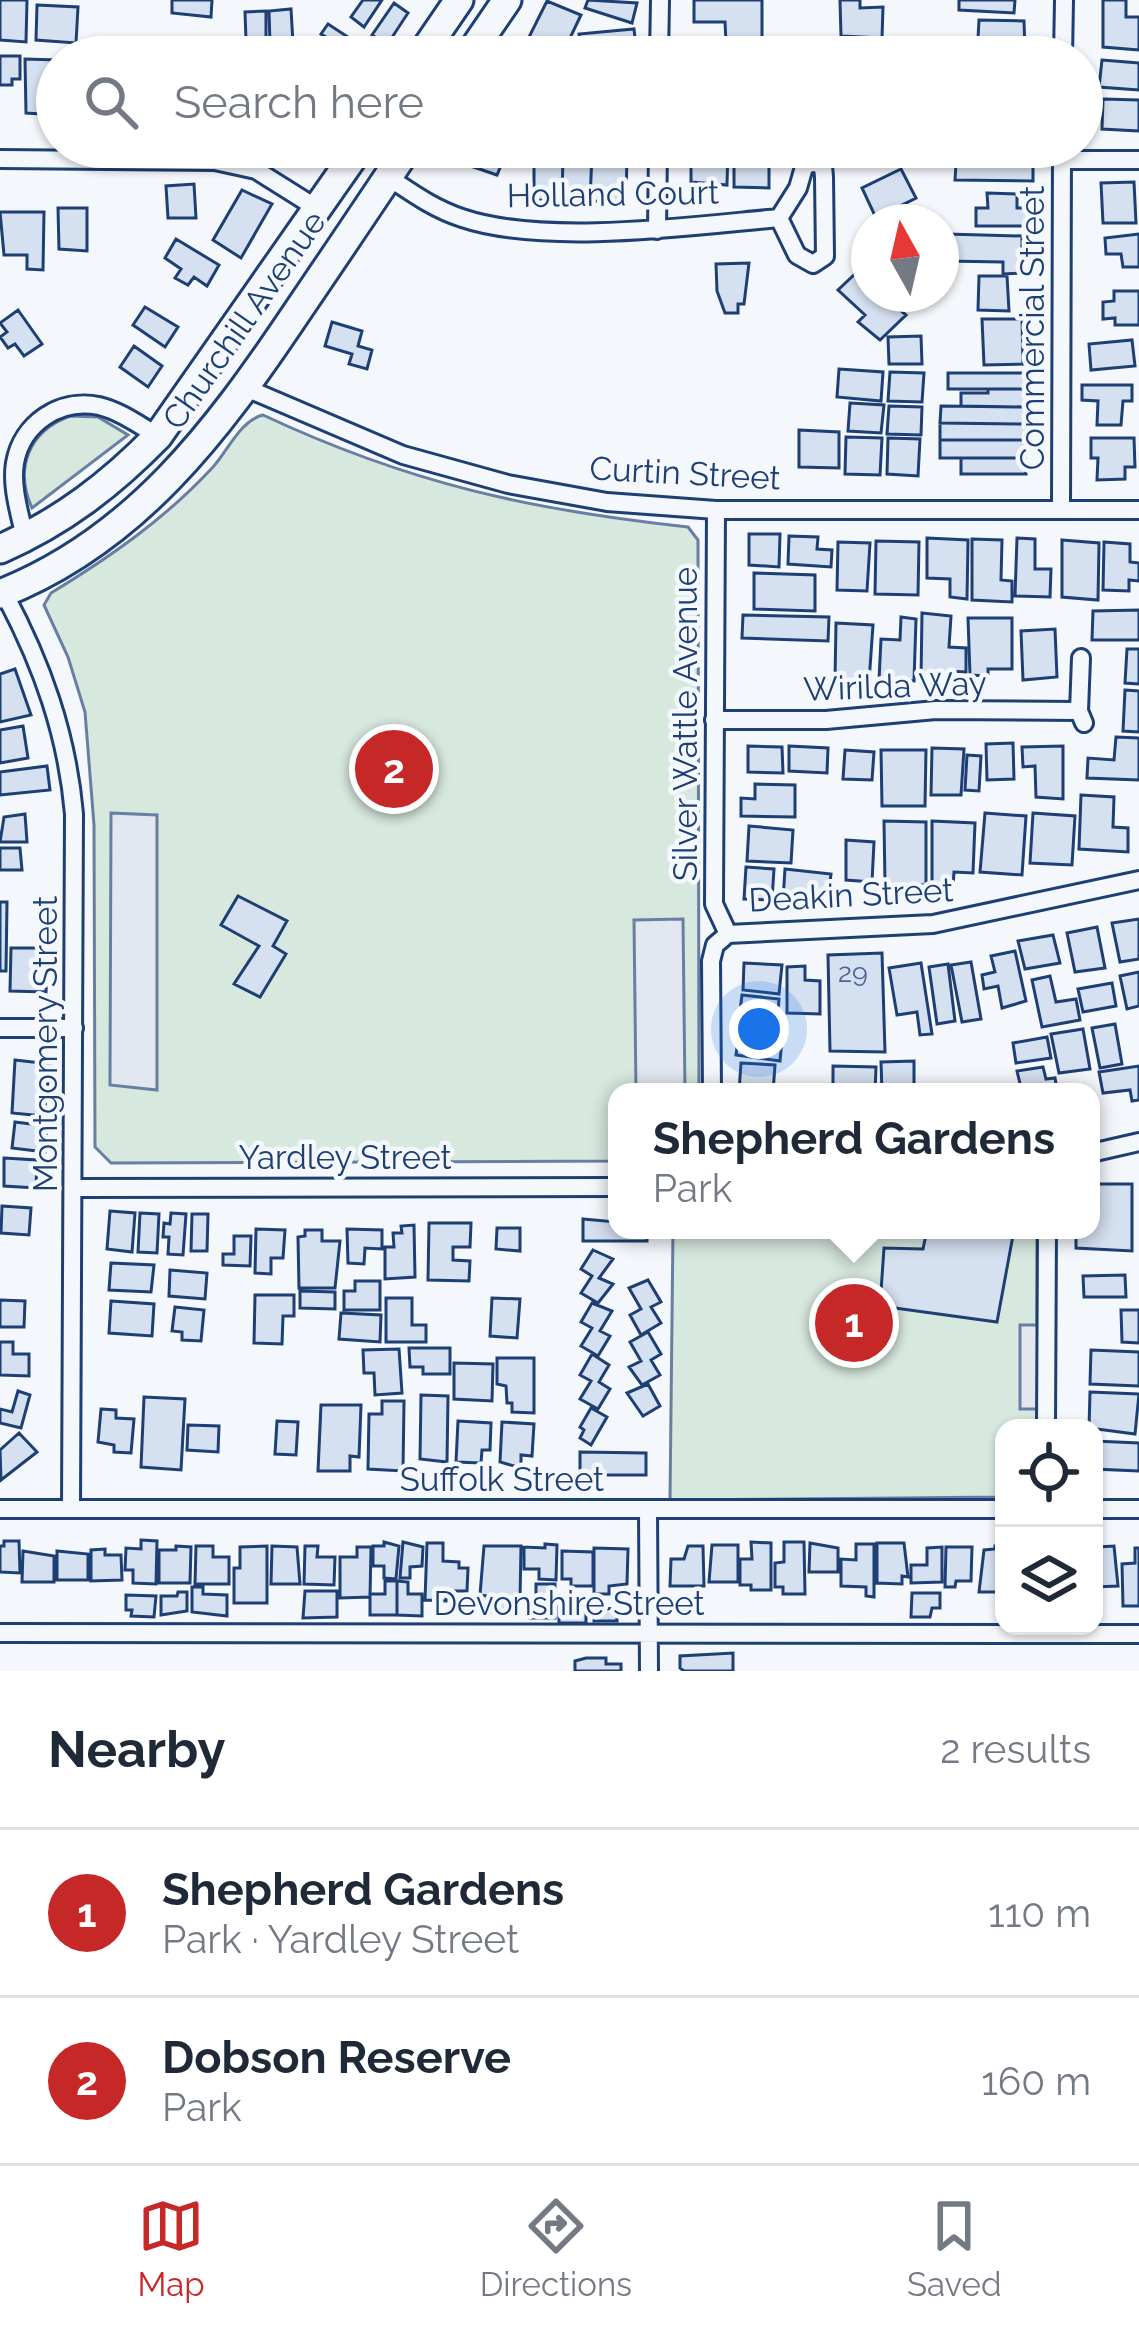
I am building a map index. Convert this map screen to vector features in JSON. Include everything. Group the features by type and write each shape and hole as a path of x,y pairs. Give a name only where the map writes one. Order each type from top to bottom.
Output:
{"main road":[{"path":"482,36 507,0"},
{"path":"434,36 456,1 488,27"},
{"name":"Churchill Avenue","path":"13,543 99,491 158,436 346,168"},
{"name":"Churchill Avenue","path":"1,592 34,579 122,524 188,462 246,388 394,168"},
{"path":"336,182 369,205"},
{"path":"209,368 246,388"},
{"path":"158,436 188,462"},
{"path":"13,543 34,579"}],"street":[{"path":"659,36 660,0"},
{"path":"1063,36 1064,0"},
{"path":"1103,157 1139,160"},
{"path":"0,159 36,159"},
{"path":"239,168 267,176 318,209"},
{"path":"657,230 658,168"},
{"path":"804,168 798,188 779,218 797,255 807,263 820,262 825,256 823,168"},
{"name":"Commercial Street","path":"1060,510 1062,168"},
{"name":"Holland Court","path":"388,177 442,211 494,226 657,230 779,218"},
{"name":"Curtin Street","path":"246,388 356,438 467,474 607,502 716,510 1139,510"},
{"path":"13,543 15,463 19,448 38,421 63,407 91,405 116,412 158,436"},
{"name":"Silver Wattle Avenue","path":"716,510 714,904 728,934"},
{"name":"Montgomery Street","path":"1,592 43,674 68,754 76,873 71,1509"},
{"name":"Wirilda Way","path":"714,720 826,720 936,710 1081,717 1081,658"},
{"name":"Deakin Street","path":"712,1083 711,961 715,945 728,934 933,924 1139,880"},
{"path":"0,1028 74,1028"},
{"path":"1100,1152 1139,1142"},
{"name":"Yardley Street","path":"74,1187 608,1187"},
{"path":"1046,1419 1047,1239"},
{"name":"Suffolk Street","path":"0,1509 995,1509"},
{"path":"1103,1509 1139,1509"},
{"path":"648,1510 649,1671"},
{"name":"Devonshire Street","path":"0,1633 1139,1634"}],"shaded area":[{"path":"263,415 420,476 522,502 688,527 698,540 699,1083 608,1083 608,1161 111,1163 95,1147 94,825 85,712 68,657 44,605 51,593 176,504 255,418"},
{"path":"70,416 98,417 128,435 32,508 25,479 29,453 44,431"},
{"path":"111,813 157,815 157,1090 110,1085"},
{"path":"683,919 685,1083 636,1083 634,920"},
{"path":"673,1239 1037,1239 1037,1419 995,1419 995,1497 670,1500"},
{"path":"1020,1325 1039,1325 1039,1409 1020,1409"}],"building":[{"path":"0,0 27,0 26,42 0,40"},
{"path":"172,0 212,0 211,17 172,13"},
{"path":"363,0 382,0 364,27 351,17"},
{"path":"588,0 637,3 632,23 585,8"},
{"path":"694,0 762,0 762,36 726,36 725,22 694,22"},
{"path":"840,0 860,0 860,8 883,7 882,36 841,36"},
{"path":"959,0 1015,0 1014,13 959,10"},
{"path":"1103,0 1126,0 1126,17 1139,17 1139,50 1103,47"},
{"path":"547,1 581,15 571,36 530,36"},
{"path":"394,3 408,13 393,36 372,35"},
{"path":"37,5 78,7 76,36 36,36"},
{"path":"291,9 293,36 270,36 269,11"},
{"path":"266,11 266,36 246,36 245,12"},
{"path":"979,20 1024,21 1024,36 978,36"},
{"path":"328,24 346,36 324,36 321,34"},
{"path":"634,29 635,36 579,36"},
{"path":"0,56 20,56 20,79 12,79 12,85 0,85"},
{"path":"25,59 36,59 36,114 26,113"},
{"path":"1103,60 1139,63 1139,90 1103,87"},
{"path":"1103,99 1139,100 1139,131 1103,129"},
{"path":"534,168 563,168 562,201 534,200"},
{"path":"563,168 591,168 590,201 562,201"},
{"path":"591,168 627,168 626,202 590,201"},
{"path":"691,168 727,168 727,185 691,182"},
{"path":"734,168 769,168 769,188 734,187"},
{"path":"956,168 1033,168 1033,181 955,180"},
{"path":"901,169 916,198 904,204 869,204 862,188"},
{"path":"1134,182 1136,223 1103,223 1101,183"},
{"path":"194,184 196,218 168,218 166,186"},
{"path":"242,190 272,204 241,258 213,240"},
{"path":"987,193 1017,194 1017,208 1031,208 1032,226 976,226 976,208 988,208"},
{"path":"58,208 87,208 87,251 59,249"},
{"path":"0,212 44,212 43,270 27,269 27,255 4,255"},
{"path":"959,234 1022,236 1022,273 1003,274 1003,262 959,261"},
{"path":"1139,234 1139,267 1123,267 1121,254 1106,254 1105,238"},
{"path":"176,239 219,265 207,286 194,277 188,285 175,278 181,269 165,258"},
{"path":"749,263 744,304 738,304 738,313 725,313 717,291 716,264"},
{"path":"979,276 1007,276 1009,311 978,310"},
{"path":"851,278 851,302 838,290"},
{"path":"1114,291 1139,291 1139,325 1115,325 1115,318 1103,319 1103,302 1114,301"},
{"path":"145,307 178,327 165,347 133,325"},
{"path":"18,310 42,344 24,356 15,344 8,348 0,337 7,332 0,323"},
{"path":"862,312 906,315 880,340 858,322 865,315"},
{"path":"982,319 1022,319 1023,364 984,365"},
{"path":"332,322 362,331 358,346 372,350 367,369 349,364 352,354 325,346"},
{"path":"921,336 922,364 889,364 888,337"},
{"path":"1132,340 1135,366 1091,370 1089,344"},
{"path":"134,346 162,366 148,387 120,367"},
{"path":"839,369 883,372 881,401 837,397"},
{"path":"890,372 924,373 922,402 888,401"},
{"path":"948,373 1026,373 1026,389 948,389"},
{"path":"1082,385 1132,385 1132,401 1123,401 1121,425 1097,425 1098,401 1082,400"},
{"path":"988,389 1026,389 1026,407 961,406 961,393 988,393"},
{"path":"850,403 884,405 881,433 848,431"},
{"path":"889,406 922,407 921,435 887,434"},
{"path":"941,406 1026,407 1026,424 940,423"},
{"path":"940,423 1026,424 1025,440 940,440"},
{"path":"799,430 839,432 839,468 799,467"},
{"path":"846,437 882,438 880,475 845,474"},
{"path":"888,438 920,439 918,476 887,474"},
{"path":"1091,438 1134,438 1135,467 1125,467 1125,479 1097,480 1098,458 1091,458"},
{"path":"940,440 1025,440 1025,458 940,458"},
{"path":"961,458 1025,458 1026,474 961,474"},
{"path":"749,534 780,534 779,567 749,565"},
{"path":"789,536 818,537 817,549 832,550 831,567 788,564"},
{"path":"927,538 968,540 967,599 950,597 950,579 927,578"},
{"path":"1017,538 1035,539 1035,569 1051,569 1050,597 1015,596"},
{"path":"972,539 1002,540 1001,580 1012,581 1012,602 972,600"},
{"path":"1062,540 1099,543 1098,600 1062,597"},
{"path":"876,541 919,542 918,595 875,594"},
{"path":"838,542 870,543 867,591 837,590"},
{"path":"1104,542 1130,544 1130,562 1139,563 1139,581 1129,580 1129,591 1103,590"},
{"path":"754,573 815,575 815,611 754,609"},
{"path":"1139,610 1139,640 1092,640 1093,611"},
{"path":"922,613 951,616 949,647 966,648 966,672 948,671 948,680 921,679"},
{"path":"743,615 829,617 828,641 742,638"},
{"path":"901,617 916,619 914,681 879,680 881,639 900,640"},
{"path":"968,618 1012,618 1012,669 970,675"},
{"path":"836,623 873,625 869,682 835,680"},
{"path":"1055,629 1057,677 1023,680 1021,631"},
{"path":"1127,649 1139,649 1139,684 1125,683"},
{"path":"15,669 31,715 0,722 0,674"},
{"path":"1125,690 1139,691 1139,732 1123,731"},
{"path":"23,726 28,758 0,763 0,730"},
{"path":"1116,737 1139,738 1139,780 1087,778 1088,758 1114,760"},
{"path":"1013,743 1014,779 987,780 986,744"},
{"path":"748,746 782,747 783,773 748,772"},
{"path":"789,746 828,748 827,773 789,771"},
{"path":"1063,746 1063,799 1036,797 1035,766 1023,767 1022,747"},
{"path":"932,748 964,749 961,795 931,795"},
{"path":"845,750 874,752 872,780 843,779"},
{"path":"881,750 926,750 925,806 882,806"},
{"path":"967,755 981,756 979,791 965,790"},
{"path":"47,766 50,790 0,795 0,772"},
{"path":"755,784 795,785 795,817 741,816 741,798 755,799"},
{"path":"1081,795 1114,797 1113,827 1128,828 1128,852 1079,849"},
{"path":"985,813 1026,816 1022,875 980,872"},
{"path":"1033,813 1075,816 1072,865 1030,863"},
{"path":"25,814 27,842 0,842 4,817"},
{"path":"884,821 926,822 926,885 885,885"},
{"path":"932,821 975,823 973,873 954,872 953,887 932,885"},
{"path":"749,826 793,830 791,863 747,861"},
{"path":"846,840 874,842 872,882 846,880"},
{"path":"0,848 20,848 22,870 0,870"},
{"path":"746,867 774,869 772,900 744,899"},
{"path":"785,869 831,874 828,897 814,895 813,903 783,900"},
{"path":"238,896 287,921 273,946 286,954 260,997 234,984 259,946 221,925"},
{"path":"0,902 7,902 6,971 0,971"},
{"path":"1139,919 1139,959 1120,962 1112,923"},
{"path":"1097,927 1105,968 1075,972 1067,933"},
{"path":"1053,935 1060,963 1025,969 1018,941"},
{"path":"11,948 48,948 46,992 10,991"},
{"path":"1015,951 1026,1001 1002,1008 998,986 984,989 982,975 995,972 991,956"},
{"path":"882,953 885,1052 830,1051 828,955"},
{"path":"971,962 981,1019 962,1022 951,965"},
{"path":"744,963 782,965 779,994 743,990"},
{"path":"921,963 932,1034 920,1035 917,1012 897,1015 889,968"},
{"path":"948,964 955,1021 937,1024 929,967"},
{"path":"805,966 805,980 820,981 820,1014 787,1013 787,967"},
{"path":"1139,972 1139,1006 1127,1009 1120,976"},
{"path":"1050,976 1056,1002 1076,999 1080,1020 1042,1027 1032,980"},
{"path":"1112,983 1116,1006 1083,1012 1078,989"},
{"path":"742,995 779,999 777,1024 739,1019"},
{"path":"740,1024 783,1029 780,1061 736,1055"},
{"path":"1115,1024 1122,1064 1100,1068 1092,1028"},
{"path":"1083,1029 1090,1069 1059,1073 1051,1034"},
{"path":"1047,1037 1051,1058 1016,1063 1013,1043"},
{"path":"15,1060 50,1064 44,1116 12,1113"},
{"path":"914,1061 914,1083 882,1083 881,1062"},
{"path":"741,1063 775,1065 774,1083 740,1083"},
{"path":"833,1066 876,1067 875,1083 833,1083"},
{"path":"1139,1066 1139,1100 1132,1101 1130,1090 1103,1093 1099,1072"},
{"path":"1043,1067 1046,1079 1055,1078 1056,1083 1020,1083 1017,1071"},
{"path":"15,1122 47,1126 45,1152 12,1148"},
{"path":"4,1158 37,1160 36,1188 4,1186"},
{"path":"1100,1184 1132,1184 1132,1251 1076,1248 1076,1239 1100,1239"},
{"path":"2,1206 31,1208 29,1235 1,1233"},
{"path":"110,1211 135,1213 132,1252 107,1249"},
{"path":"140,1213 159,1214 157,1253 138,1252"},
{"path":"171,1213 186,1214 183,1255 168,1254 169,1237 163,1237"},
{"path":"192,1214 208,1214 207,1251 191,1251"},
{"path":"583,1219 608,1221 608,1239 647,1239 647,1241 583,1241"},
{"path":"429,1223 471,1223 470,1247 453,1247 453,1260 470,1261 469,1281 428,1280"},
{"path":"414,1225 415,1277 385,1279 385,1247 394,1247 393,1233 402,1233 401,1226"},
{"path":"497,1228 520,1228 520,1251 496,1249"},
{"path":"256,1229 285,1230 283,1258 271,1258 271,1274 255,1273"},
{"path":"347,1229 382,1230 382,1249 365,1248 364,1264 348,1263"},
{"path":"305,1230 322,1230 322,1241 340,1241 335,1288 299,1288 298,1237 305,1236"},
{"path":"234,1236 251,1236 250,1266 223,1265 223,1254 234,1254"},
{"path":"925,1239 1012,1239 997,1322 880,1306 884,1248 923,1249"},
{"path":"593,1250 613,1259 599,1278 613,1284 598,1303 581,1293 592,1276 581,1269"},
{"path":"111,1263 154,1265 151,1292 109,1290"},
{"path":"170,1270 207,1273 205,1299 169,1296"},
{"path":"1125,1275 1126,1297 1084,1297 1083,1276"},
{"path":"648,1280 661,1302 651,1307 661,1323 641,1335 630,1315 641,1309 629,1288"},
{"path":"355,1281 380,1281 380,1310 344,1310 344,1291 355,1291"},
{"path":"300,1291 335,1292 335,1309 300,1308"},
{"path":"255,1295 294,1295 294,1316 283,1316 282,1344 254,1343"},
{"path":"386,1298 412,1298 412,1325 426,1325 426,1342 386,1342"},
{"path":"492,1298 520,1299 517,1338 490,1336"},
{"path":"0,1300 25,1301 24,1327 0,1327"},
{"path":"111,1301 154,1304 152,1336 109,1333"},
{"path":"592,1303 612,1311 600,1331 610,1336 598,1356 581,1346 592,1328 581,1322"},
{"path":"175,1307 204,1310 201,1341 182,1340 182,1332 172,1331"},
{"path":"1121,1310 1139,1310 1139,1343 1122,1342"},
{"path":"341,1313 381,1315 380,1342 339,1339"},
{"path":"648,1332 661,1354 651,1360 660,1375 642,1385 629,1367 641,1361 630,1342"},
{"path":"0,1342 13,1342 13,1354 29,1354 29,1376 0,1375"},
{"path":"409,1348 450,1348 450,1374 423,1374 423,1367 410,1367"},
{"path":"399,1349 402,1393 375,1395 374,1373 364,1373 363,1350"},
{"path":"1091,1350 1139,1352 1139,1386 1090,1384"},
{"path":"592,1354 609,1365 599,1382 610,1389 598,1409 580,1399 591,1381 580,1375"},
{"path":"497,1358 534,1358 534,1413 512,1412 506,1386 497,1384"},
{"path":"454,1363 493,1364 492,1401 454,1399"},
{"path":"648,1384 660,1406 643,1416 627,1393"},
{"path":"18,1391 30,1395 21,1428 0,1423 0,1409 12,1412"},
{"path":"1090,1392 1139,1394 1135,1434 1103,1430 1103,1419 1089,1419"},
{"path":"421,1395 448,1396 447,1462 420,1459"},
{"path":"144,1397 185,1399 181,1470 141,1467"},
{"path":"382,1401 404,1401 403,1471 368,1469 369,1414 382,1414"},
{"path":"321,1405 361,1405 359,1457 350,1456 350,1471 318,1471"},
{"path":"591,1408 607,1417 591,1445 580,1438 584,1430 580,1427"},
{"path":"101,1409 116,1410 116,1418 134,1419 131,1453 114,1452 114,1445 98,1442"},
{"path":"277,1421 298,1422 296,1455 275,1454"},
{"path":"458,1421 491,1423 490,1450 482,1450 481,1463 456,1462"},
{"path":"502,1422 534,1424 532,1456 521,1455 521,1468 500,1462"},
{"path":"188,1425 219,1426 218,1452 187,1450"},
{"path":"19,1433 37,1452 1,1480 0,1450"},
{"path":"1103,1441 1139,1443 1139,1471 1103,1469"},
{"path":"580,1452 646,1453 646,1475 580,1475"},
{"path":"141,1540 157,1541 156,1584 133,1583 133,1570 125,1570 126,1548 141,1549"},
{"path":"4,1541 19,1541 20,1573 0,1572"},
{"path":"384,1542 399,1546 396,1579 384,1578 384,1566 373,1566 373,1546 384,1546"},
{"path":"403,1542 423,1547 422,1566 410,1567 410,1578 400,1578"},
{"path":"751,1542 771,1543 771,1590 740,1585 740,1559 752,1559"},
{"path":"784,1542 804,1542 805,1594 783,1594 783,1587 775,1587 775,1563 784,1562"},
{"path":"427,1543 443,1543 443,1561 468,1568 467,1591 447,1591 446,1601 425,1600"},
{"path":"810,1543 838,1548 838,1572 809,1572"},
{"path":"877,1543 904,1543 908,1577 902,1576 902,1584 877,1583"},
{"path":"545,1544 557,1545 556,1580 539,1579 539,1569 524,1569 524,1547 545,1548"},
{"path":"856,1544 874,1544 874,1597 866,1596 866,1587 841,1586 841,1559 856,1560"},
{"path":"712,1545 738,1545 738,1582 709,1582"},
{"path":"176,1546 191,1547 190,1583 159,1583 159,1550 176,1550"},
{"path":"196,1546 213,1546 213,1557 229,1557 229,1584 195,1584"},
{"path":"267,1546 267,1603 234,1603 234,1568 240,1568 240,1547"},
{"path":"272,1546 297,1547 300,1584 271,1584"},
{"path":"305,1546 318,1546 317,1557 335,1557 334,1585 304,1584"},
{"path":"484,1546 521,1546 520,1600 509,1601 509,1612 487,1612 487,1596 480,1595"},
{"path":"688,1546 703,1546 704,1586 670,1586 671,1559 684,1559"},
{"path":"1114,1546 1118,1586 1103,1587 1103,1547"},
{"path":"357,1547 371,1547 370,1597 340,1598 340,1557 357,1557"},
{"path":"942,1547 942,1582 911,1583 911,1565 927,1565 927,1548"},
{"path":"946,1547 972,1547 971,1581 945,1587"},
{"path":"594,1548 628,1549 627,1584 609,1586 609,1594 594,1594"},
{"path":"1135,1548 1139,1548 1139,1606 1123,1606 1122,1564 1135,1563"},
{"path":"105,1549 105,1555 121,1555 122,1580 91,1581 91,1550"},
{"path":"995,1549 995,1592 979,1592 984,1550"},
{"path":"23,1551 54,1556 54,1582 22,1582"},
{"path":"57,1551 88,1554 88,1580 57,1580"},
{"path":"562,1551 593,1552 593,1586 571,1586 571,1579 562,1579"},
{"path":"385,1581 397,1581 397,1615 370,1615 370,1594 385,1594"},
{"path":"397,1581 408,1582 408,1594 422,1594 422,1616 397,1615"},
{"path":"536,1584 555,1584 555,1618 529,1618 529,1602 536,1602"},
{"path":"192,1587 203,1587 203,1594 227,1595 227,1616 192,1612"},
{"path":"305,1591 337,1591 337,1617 303,1618"},
{"path":"187,1592 187,1611 161,1615 161,1596 177,1596"},
{"path":"912,1593 940,1593 940,1608 932,1608 930,1617 911,1617"},
{"path":"126,1595 156,1596 154,1617 131,1616"},
{"path":"594,1601 604,1601 604,1609 617,1608 617,1621 594,1621"},
{"path":"559,1607 586,1607 586,1623 559,1623"},
{"path":"733,1653 733,1671 680,1668 680,1656"},
{"path":"606,1658 606,1664 621,1664 621,1671 575,1671 575,1661"}],"place":[{"name":"Dobson Reserve","path":"394,769"},
{"name":"Shepherd Gardens","path":"854,1323"}]}
